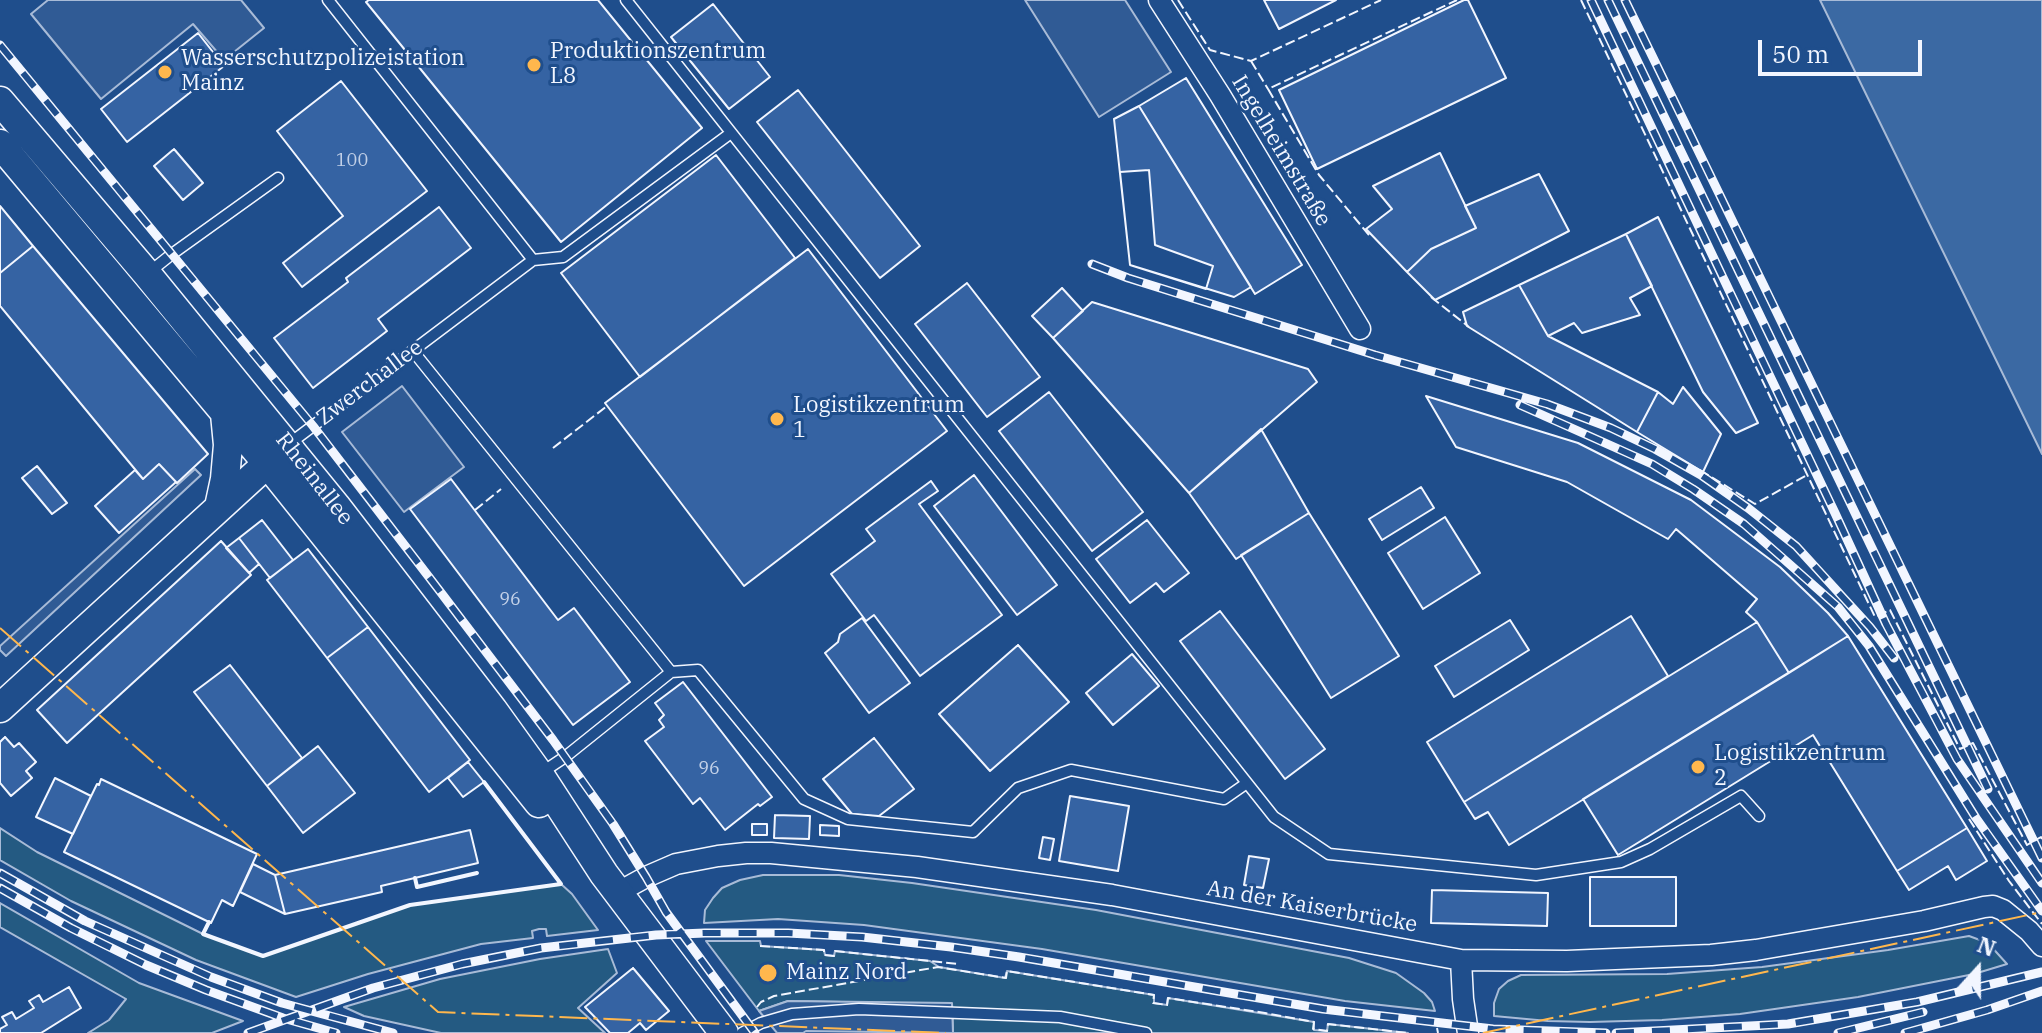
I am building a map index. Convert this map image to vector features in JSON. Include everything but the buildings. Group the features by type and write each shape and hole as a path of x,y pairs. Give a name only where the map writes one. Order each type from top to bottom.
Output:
{"main road":[{"name":"Rheinallee","path":"0,101 147,274 534,798 611,883"},
{"name":"Rheinallee","path":"0,144 225,414 277,454 447,650 539,774 611,883 724,1033"},
{"path":"219,507 228,445 225,414"},
{"name":"Zwerchallee","path":"0,708 277,454"}],"street":[{"name":"Ingelheimstraße","path":"1159,0 1220,95 1360,329"},
{"name":"An der Kaiserbrücke","path":"611,883 646,877 676,864 718,856 771,853 917,867 1112,895 1461,960 1567,961 1711,955 1924,921 1993,906 2003,910 2029,931 2042,946"},
{"path":"1461,960 1468,1033"}],"lane":[{"path":"328,0 533,260 563,257 731,133"},
{"path":"626,0 1274,817 1329,854 1536,875 1621,862 1650,849 1741,796 1759,816"},
{"path":"147,274 278,178"},
{"name":"Zwerchallee","path":"277,454 533,260"},
{"path":"413,351 671,672"},
{"path":"539,774 671,672 698,670 804,799 848,819 973,832 1018,788 1071,770 1224,799 1247,783"},
{"path":"742,1033 761,1023 792,1014 859,1009 1060,1017 1146,1033"}],"shaded area":[{"path":"48,0 241,0 264,28 224,60 193,24 101,99 31,14"},
{"path":"1025,0 1125,0 1171,72 1099,117"},
{"path":"1820,0 2042,0 2042,454"},
{"path":"402,386 464,467 404,512 342,432"},
{"path":"195,469 201,475 6,656 0,650 0,646"},
{"path":"0,828 37,852 203,934 263,956 410,905 561,884 598,930 547,936 546,929 539,929 532,931 533,938 481,944 296,997 196,960 71,901 0,860"},
{"path":"763,875 839,875 912,883 1096,910 1349,958 1396,973 1424,993 1435,1011 1345,1001 1042,949 864,925 778,919 704,923 705,910 722,888"},
{"path":"0,903 139,983 243,1021 212,1033 88,1033 109,1020 126,999 0,927"},
{"path":"1969,936 1988,943 2007,964 1974,974 1858,997 1740,1014 1590,1022 1494,1016 1499,989 1521,975 1667,974 1762,967"},
{"path":"706,941 760,941 761,946 824,950 825,955 834,956 835,951 930,961 939,967 1005,978 1007,971 1154,995 1154,1003 1167,1005 1168,998 1314,1022 1314,1030 1327,1031 1328,1024 1408,1033 953,1033 952,1004 788,1001 759,1011"},
{"path":"608,949 617,973 578,1008 605,1033 441,1033 364,1016 344,1007 440,979"},
{"path":"788,1001 952,1003 953,1033 777,1033 759,1011"}],"railway":[{"path":"1591,0 1886,624 1957,759 2042,883"},
{"path":"1608,0 1988,789"},
{"path":"1625,0 2042,858"},
{"path":"0,45 313,426 442,594 613,824 666,912 755,1033"},
{"path":"1092,264 1375,355 1547,404 1611,428 1655,449 1701,475 1796,546 1894,658"},
{"path":"1520,405 1652,464 1693,489 1744,524 1838,607 1869,646 1976,818 2042,911"},
{"path":"0,873 85,921 211,977 282,1003 393,1033"},
{"path":"0,888 146,965 283,1018 336,1033"},
{"path":"248,1033 373,988 462,964 541,948 656,935 705,933 862,937 1019,957 1323,1009 1493,1029 1606,1033"},
{"path":"1616,1033 1788,1024 1917,1002 2042,972"},
{"path":"1905,1033 2042,991"},
{"path":"1838,1033 1923,1012"}],"fence":[{"path":"1178,0 1210,50 1251,61 1381,0"},
{"path":"1369,235 1319,175 1268,89 1457,0"},
{"path":"1581,0 1875,617 1890,610 1960,749 1973,743 2027,845 2042,839"},
{"path":"1251,61 1268,89"},
{"path":"1431,297 1469,327"},
{"path":"553,448 607,406"},
{"path":"1700,470 1755,504 1807,475"},
{"path":"475,510 501,489"},
{"path":"1969,819 2009,881 2042,924"},
{"path":"760,946 824,950 824,955 834,956 835,951 958,964"},
{"path":"757,1007 774,996 938,967 1006,978 1007,971 1154,995 1153,1003 1167,1005 1168,998 1265,1013 1314,1022 1313,1029 1327,1031 1328,1024 1408,1033"},
{"path":"1437,1028 1438,1033"}],"wall":[{"path":"209,922 203,934 263,956 410,905 561,884 484,782"},
{"path":"415,878 417,887 477,873"}],"power":[{"path":"0,628 438,1012 946,1033"},
{"path":"1483,1033 2042,912"}],"place":[{"name":"Produktionszentrum L8","path":"534,65"},
{"name":"Wasserschutzpolizeistation Mainz","path":"165,72"},
{"name":"Logistikzentrum 1","path":"777,419"},
{"name":"Logistikzentrum 2","path":"1698,767"},
{"name":"Mainz Nord","path":"768,973"}]}
